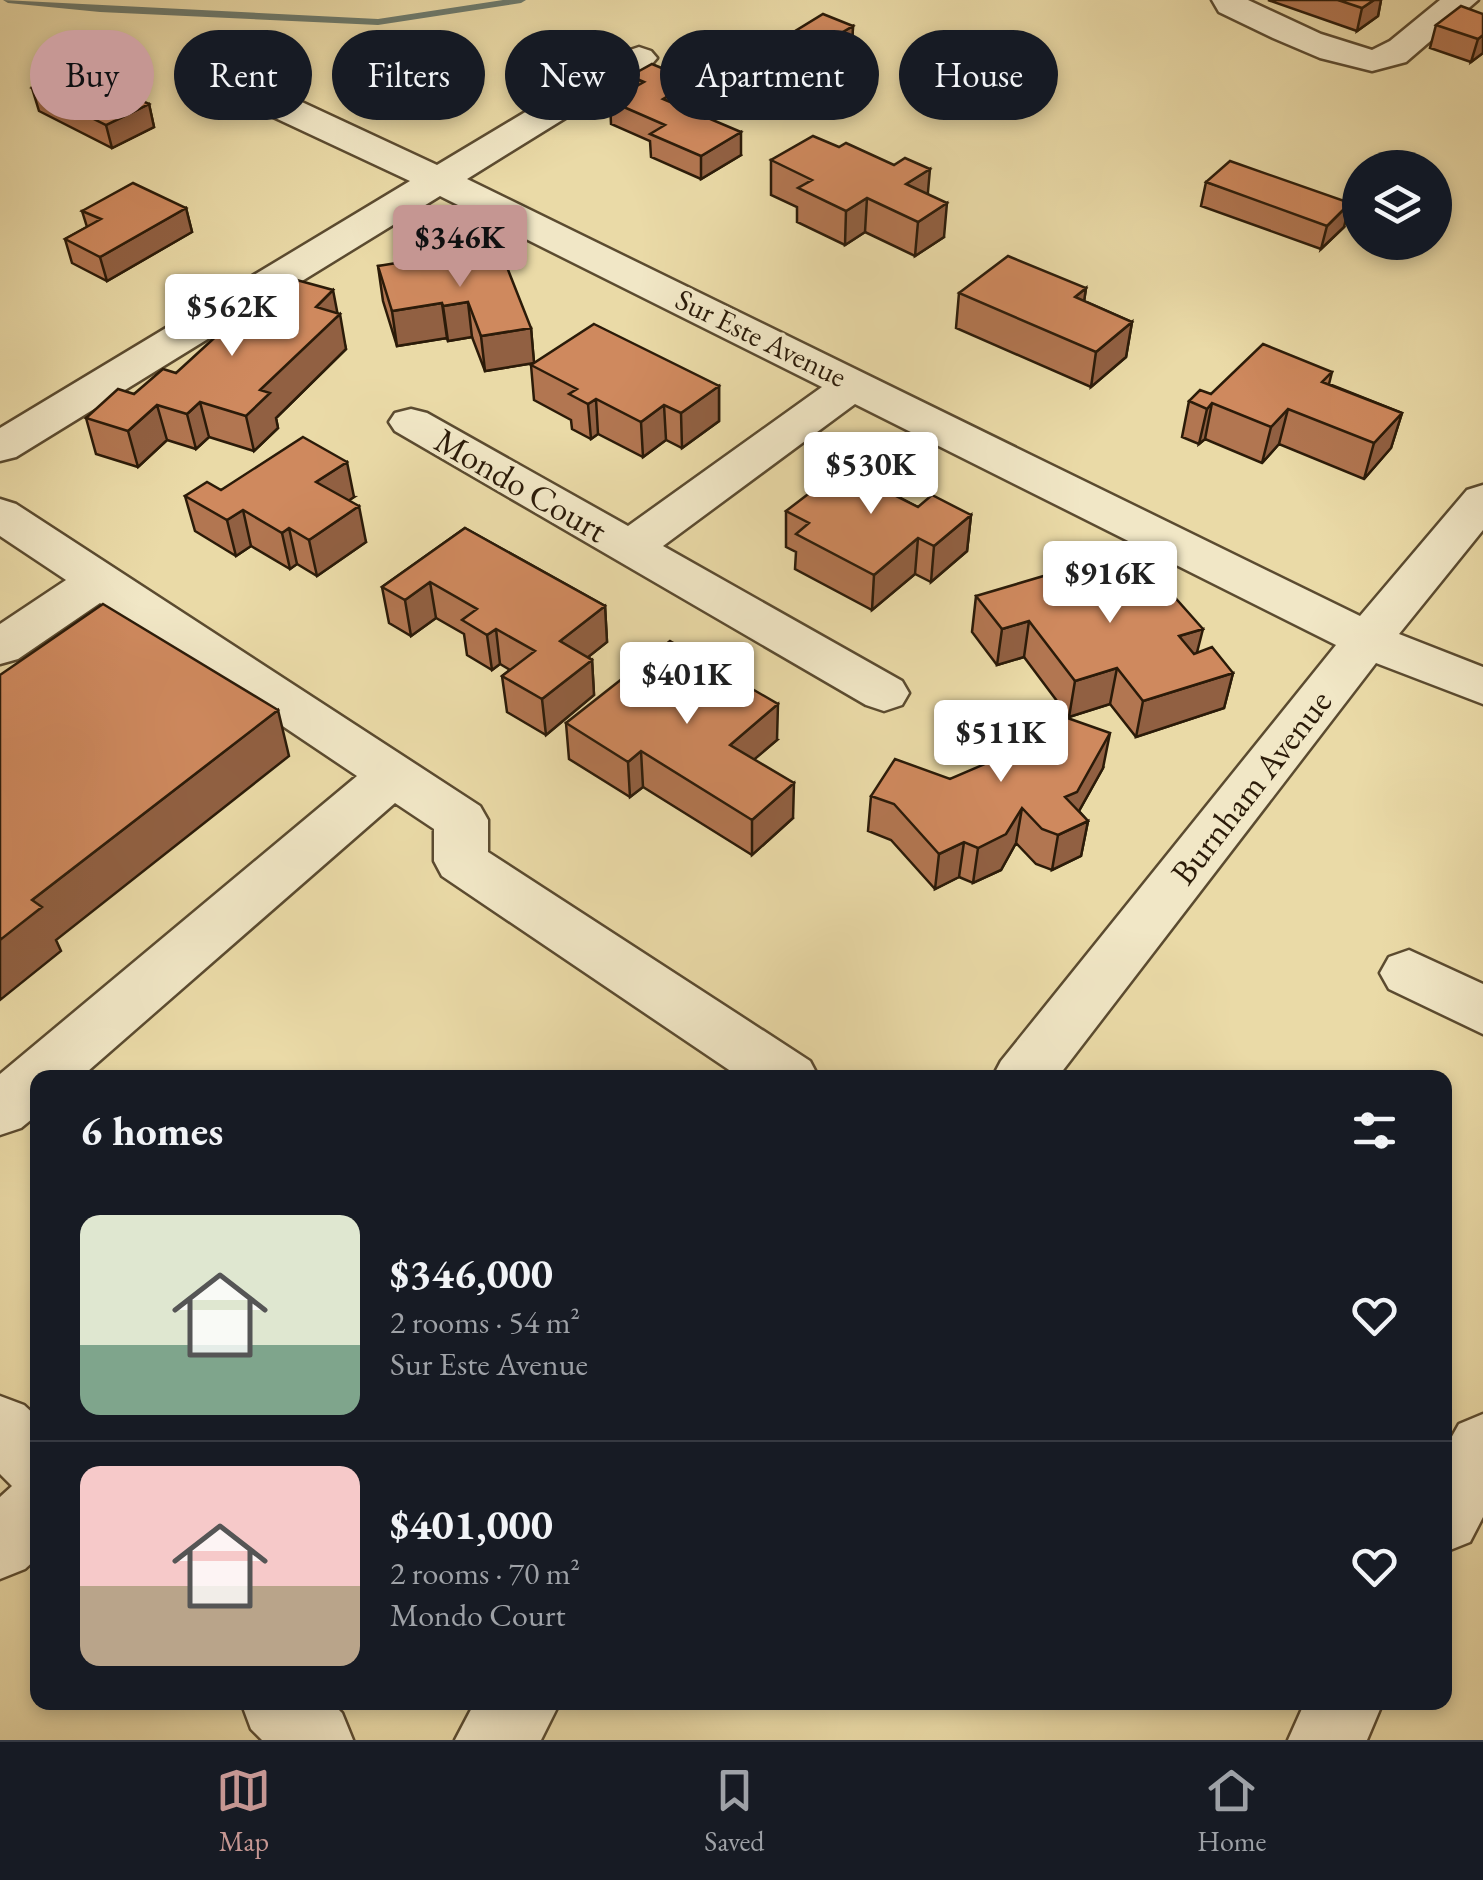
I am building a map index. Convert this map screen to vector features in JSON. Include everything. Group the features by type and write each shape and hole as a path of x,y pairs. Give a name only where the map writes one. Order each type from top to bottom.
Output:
{"street":[{"path":"1229,0 1230,5 1258,19 1361,60 1385,60 1461,0"},
{"name":"Sur Este Avenue","path":"310,120 856,384 1367,640 1483,686"},
{"path":"0,447 536,120"},
{"name":"Mondo Court","path":"630,548 856,384"},
{"name":"Mondo Court","path":"411,422 884,694"},
{"name":"Burnham Avenue","path":"1028,1070 1367,640 1483,500"},
{"path":"0,514 461,820 461,860 776,1070"},
{"path":"0,647 100,580"},
{"path":"47,1070 393,775"},
{"path":"1409,973 1483,1011"},
{"path":"0,1110 30,1085"},
{"path":"0,1428 30,1456"},
{"path":"1452,1505 1483,1447"},
{"path":"0,1544 30,1516"},
{"path":"286,1710 315,1740"},
{"path":"493,1740 517,1710"},
{"path":"1326,1740 1342,1710"}],"building":[{"path":"1338,0 1374,0 1362,8"},
{"path":"1461,6 1483,14 1483,35 1478,39 1436,25"},
{"path":"823,14 853,26 846,30 797,30"},
{"path":"652,64 660,67 660,120 713,120 741,132 701,156 650,134 665,125 640,114 640,84 644,82 640,80 640,71"},
{"path":"813,136 839,147 846,143 894,165 905,158 930,169 906,184 947,203 918,222 867,198 846,211 798,188 812,180 771,160"},
{"path":"1230,161 1342,200 1342,211 1327,226 1206,182"},
{"path":"133,183 186,208 100,257 65,239 101,219 82,211"},
{"path":"501,252 531,328 481,336 468,302 392,311 378,266 409,261 410,266"},
{"path":"1008,256 1086,288 1075,297 1132,322 1096,352 959,293"},
{"path":"282,276 333,290 316,307 340,314 260,390 270,393 246,416 200,402 187,414 157,405 128,431 86,418 118,389 134,394 163,369 176,373"},
{"path":"594,324 719,386 681,413 664,405 641,422 596,399 588,404 569,394 577,389 531,365"},
{"path":"1263,344 1332,372 1322,382 1402,413 1374,443 1288,409 1271,427 1212,403 1207,409 1189,401 1200,390 1211,394"},
{"path":"303,437 347,462 316,482 359,506 309,540 289,528 282,533 243,510 227,520 185,496 207,482 221,490"},
{"path":"858,456 898,476 882,489 918,507 932,495 971,515 934,546 918,538 874,575 796,534 809,523 786,511"},
{"path":"465,528 605,606 560,641 592,660 542,699 502,676 535,651 496,629 487,635 462,620 477,609 430,582 405,600 382,587"},
{"path":"1118,554 1147,587 1162,583 1203,629 1179,636 1194,654 1212,647 1233,673 1143,701 1117,668 1075,681 1029,621 1002,629 976,596"},
{"path":"103,604 278,710 32,900 42,907 0,940 0,675"},
{"path":"670,641 778,704 730,745 794,783 752,820 641,751 628,762 566,723"},
{"path":"1039,708 1110,733 1077,792 1065,797 1088,821 1058,835 1042,829 1022,808 1006,834 978,848 964,842 939,854 894,804 871,796 895,759 950,779 1001,757 1026,713"}],"waterway":[{"path":"8,0 100,9 378,22 521,0"}]}
